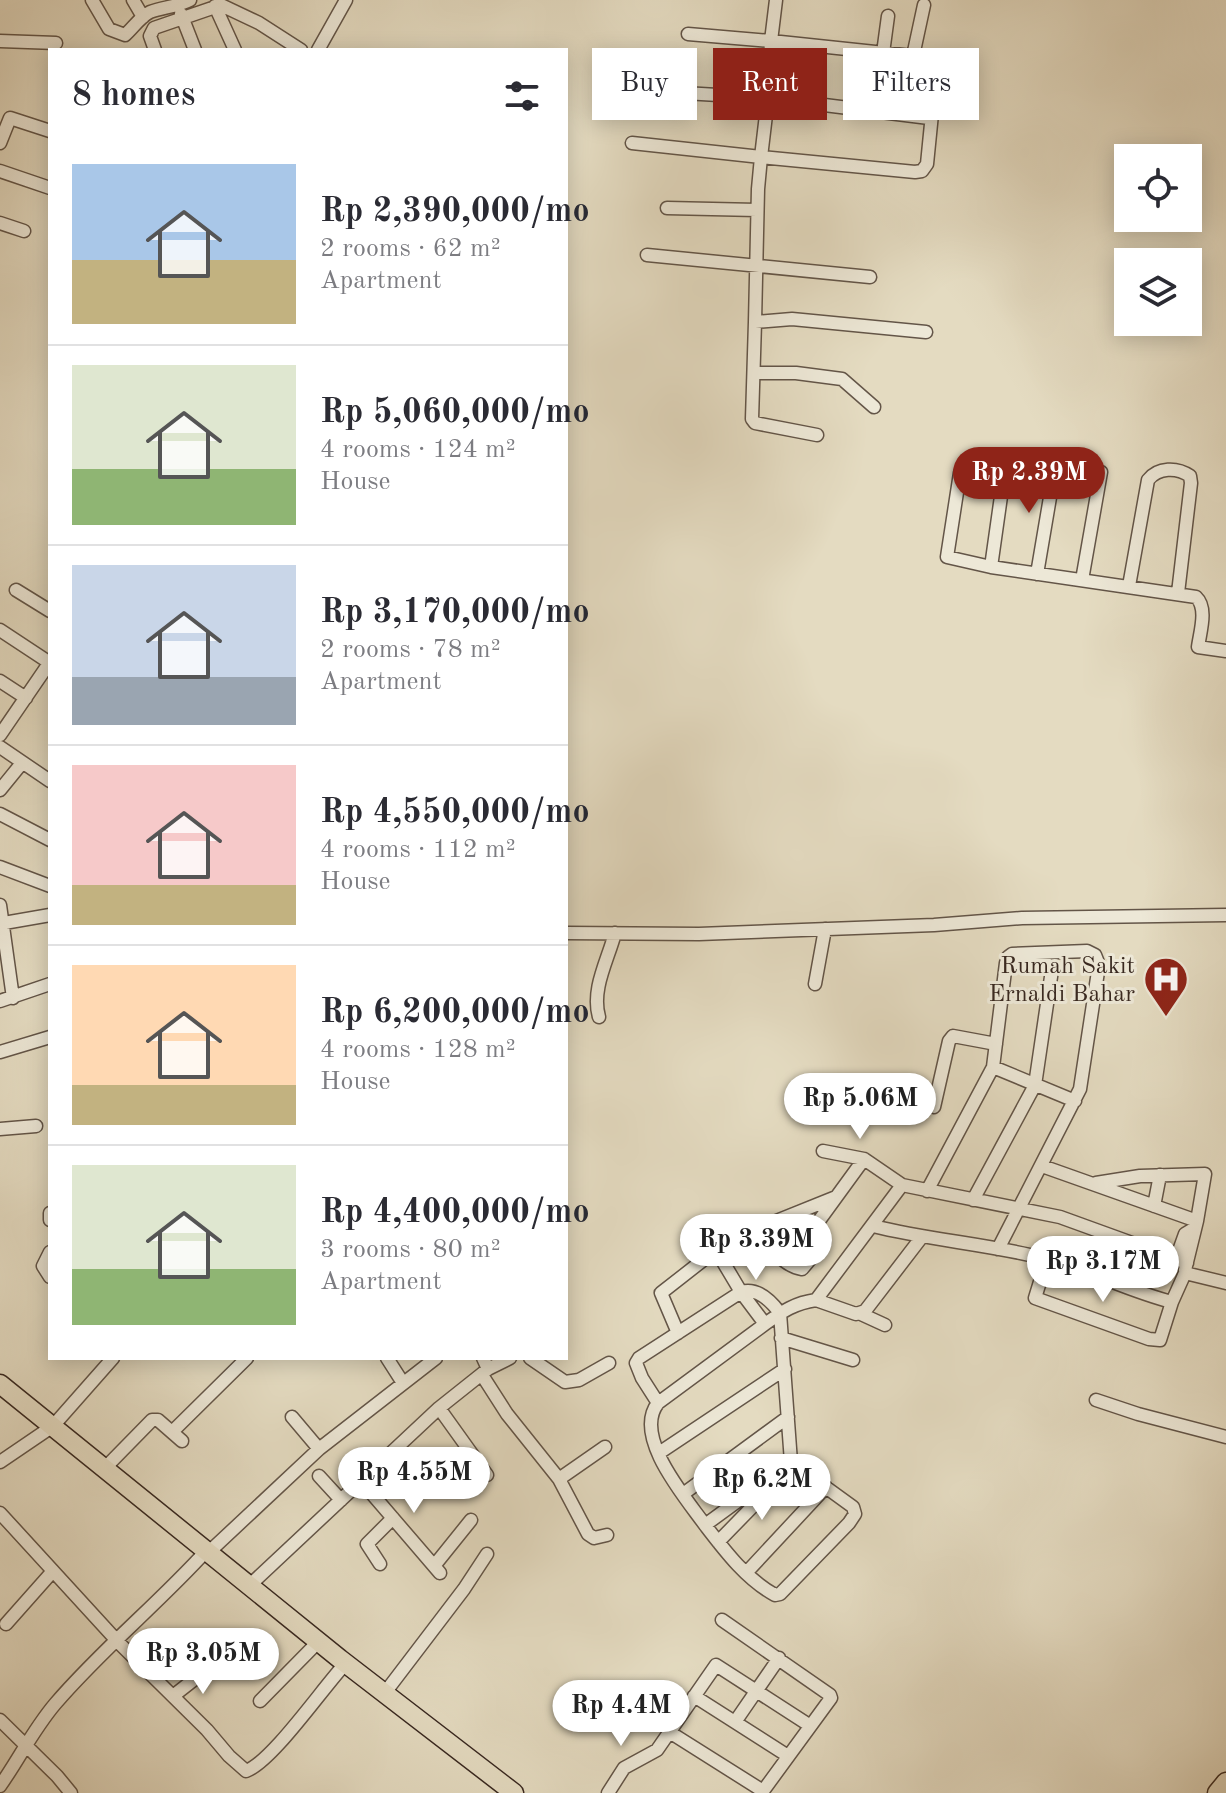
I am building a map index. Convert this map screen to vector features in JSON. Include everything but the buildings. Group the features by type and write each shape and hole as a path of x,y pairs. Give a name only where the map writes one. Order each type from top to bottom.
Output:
{"highway":[{"path":"0,1384 384,1694 514,1793"},
{"path":"1217,1793 1226,1782"}],"street":[{"path":"92,0 109,29 117,34 125,35 152,12 215,6 231,8 298,48"},
{"path":"133,0 143,17"},
{"path":"324,39 345,2"},
{"path":"915,48 924,5"},
{"path":"215,6 234,48"},
{"path":"771,48 775,7"},
{"path":"155,48 151,32 181,8"},
{"path":"181,8 194,48"},
{"path":"884,48 888,16"},
{"path":"688,34 843,49"},
{"path":"0,41 56,43"},
{"path":"0,143 5,116 48,130"},
{"path":"765,120 757,210 753,421 817,435"},
{"path":"632,143 915,172 922,171 927,164 929,120"},
{"path":"0,171 48,187"},
{"path":"667,208 757,210"},
{"path":"0,223 24,231"},
{"path":"647,255 870,277"},
{"path":"755,322 792,319 926,332"},
{"path":"754,373 796,373 842,379 874,407"},
{"path":"1037,574 1056,462 1101,472 1082,580"},
{"path":"991,567 1005,468 960,473 947,549 950,560 991,567 1037,574 1178,593 1196,597 1201,601 1198,647 1226,651"},
{"path":"1129,586 1148,480 1158,472 1175,470 1190,476 1191,483 1178,593"},
{"path":"16,590 48,610"},
{"path":"0,630 48,661"},
{"path":"0,735 48,665"},
{"path":"0,681 26,698"},
{"path":"0,747 48,780"},
{"path":"0,790 22,763"},
{"path":"0,814 48,839"},
{"path":"0,867 48,885"},
{"path":"0,905 4,923 7,1000 48,985"},
{"path":"4,923 48,915"},
{"path":"568,933 699,934 934,925 1022,918 1226,915"},
{"path":"815,984 825,929"},
{"path":"599,1017 596,991 615,933"},
{"path":"927,1191 993,1067 1006,963 1012,954 1087,951 1097,958 1099,965 1080,1089 998,1249"},
{"path":"973,1200 1035,1085 1052,970 1046,963 1006,963"},
{"path":"934,1107 949,1041 953,1036 996,1044"},
{"path":"0,1052 48,1038"},
{"path":"993,1067 1075,1101"},
{"path":"0,1129 36,1126"},
{"path":"823,1151 864,1159 902,1185 1060,1217 1226,1283"},
{"path":"813,1229 864,1159"},
{"path":"1042,1166 1154,1206 1196,1225"},
{"path":"1047,1259 1035,1298 1149,1339 1160,1340 1196,1225 1205,1174 1160,1175 1093,1184"},
{"path":"1154,1206 1160,1175"},
{"path":"816,1300 902,1185"},
{"path":"678,1333 661,1293 716,1250 757,1228 836,1197"},
{"path":"757,1228 773,1251 796,1269 802,1269 824,1243 799,1212"},
{"path":"873,1226 921,1238 1047,1259 1172,1302"},
{"path":"861,1314 921,1238"},
{"path":"716,1250 765,1324"},
{"path":"48,1256 43,1266 48,1274"},
{"path":"658,1403 642,1378 636,1363 639,1358 741,1292 749,1289 755,1291 780,1313 791,1462"},
{"path":"791,1462 853,1507 855,1514 780,1594 775,1595 746,1573 718,1542 661,1463 650,1425 650,1414 658,1403 780,1313 801,1301 816,1300 885,1325"},
{"path":"781,1338 853,1360"},
{"path":"0,1462 53,1426 111,1360"},
{"path":"104,1469 152,1420 158,1420 177,1437 245,1360"},
{"path":"388,1360 403,1383"},
{"path":"0,1786 24,1744 52,1707 115,1639 319,1449 433,1360"},
{"path":"250,1585 485,1367 504,1360"},
{"path":"533,1360 565,1382 579,1380 609,1363"},
{"path":"485,1367 507,1414 559,1479 588,1534 594,1538 607,1535"},
{"path":"659,1453 785,1369"},
{"path":"1096,1400 1226,1437"},
{"path":"439,1408 487,1475"},
{"path":"292,1417 319,1449"},
{"path":"683,1494 788,1417"},
{"path":"398,1447 439,1489"},
{"path":"559,1479 605,1447"},
{"path":"705,1525 791,1462"},
{"path":"319,1476 341,1500"},
{"path":"718,1542 759,1500 768,1480"},
{"path":"361,1481 437,1570 471,1520"},
{"path":"746,1573 826,1487"},
{"path":"0,1513 115,1639 241,1768 250,1770 346,1663"},
{"path":"380,1564 367,1544 393,1518"},
{"path":"384,1694 487,1554"},
{"path":"6,1624 53,1571"},
{"path":"671,1733 763,1791 830,1695 722,1620"},
{"path":"260,1701 319,1641"},
{"path":"173,1696 233,1649"},
{"path":"735,1722 779,1658"},
{"path":"608,1793 624,1768 652,1754 671,1733 716,1665 809,1725"},
{"path":"694,1696 788,1756"},
{"path":"0,1720 71,1793"}],"place":[{"name":"Rumah Sakit Ernaldi Bahar","path":"1166,1018"}]}
